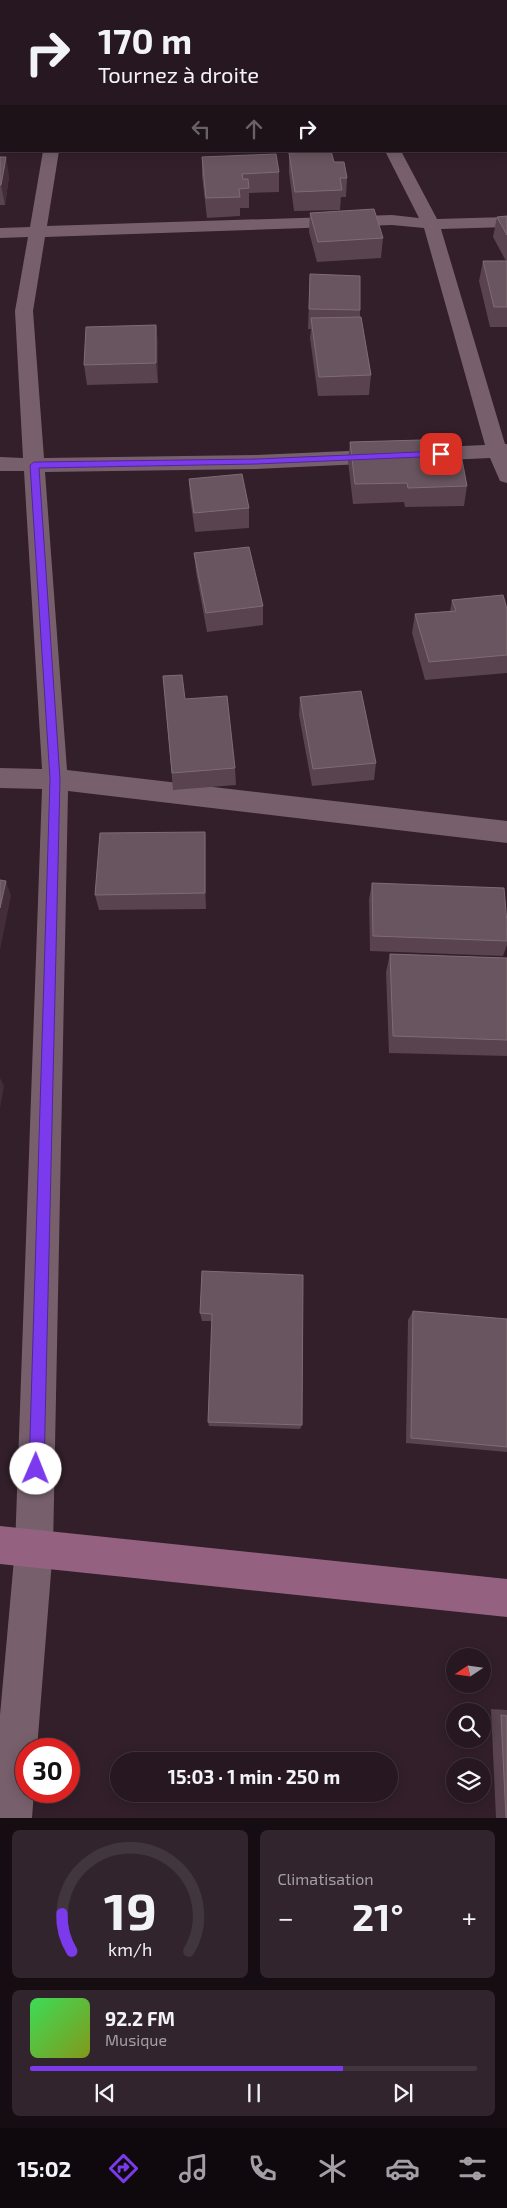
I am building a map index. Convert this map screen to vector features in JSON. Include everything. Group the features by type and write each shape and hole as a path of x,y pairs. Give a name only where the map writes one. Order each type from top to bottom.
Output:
{"street":[{"path":"11,1818 17,1546 55,779 24,310 51,152"},
{"path":"394,152 431,224 502,451 507,476"},
{"path":"0,233 392,220 431,224 507,222"},
{"path":"0,464 256,462 502,451"},
{"path":"0,778 55,779 507,832"},
{"path":"17,1546 507,1598"}],"building":[{"path":"331,152 334,162 344,162 347,178 340,178 342,190 295,192 289,153"},
{"path":"276,154 279,172 242,174 243,179 248,179 249,188 239,189 240,197 206,198 202,157"},
{"path":"0,157 6,157 1,185 0,185"},
{"path":"374,209 383,238 318,242 310,213"},
{"path":"507,216 507,235 497,217"},
{"path":"483,261 507,261 507,307 494,307"},
{"path":"310,274 360,276 360,310 309,309"},
{"path":"361,317 371,375 319,377 311,318"},
{"path":"156,325 156,363 84,365 86,327"},
{"path":"458,439 467,486 408,488 407,483 355,484 350,442"},
{"path":"242,474 249,508 194,513 189,479"},
{"path":"249,547 263,606 206,613 194,553"},
{"path":"503,595 507,609 507,655 429,662 415,614 456,611 452,600"},
{"path":"182,675 185,699 227,696 235,768 172,773 163,676"},
{"path":"361,691 376,763 313,769 300,697"},
{"path":"205,832 205,893 95,895 100,833"},
{"path":"0,880 6,881 0,908"},
{"path":"372,883 504,888 507,941 373,936"},
{"path":"390,954 507,958 507,1040 393,1036"},
{"path":"202,1271 303,1275 302,1425 208,1422 212,1314 200,1313"},
{"path":"413,1311 507,1319 507,1447 411,1438"},
{"path":"501,1715 507,1716 507,1818 506,1818"}],"route":[{"path":"36,1469 55,779 34,465 256,462 441,454"}]}
